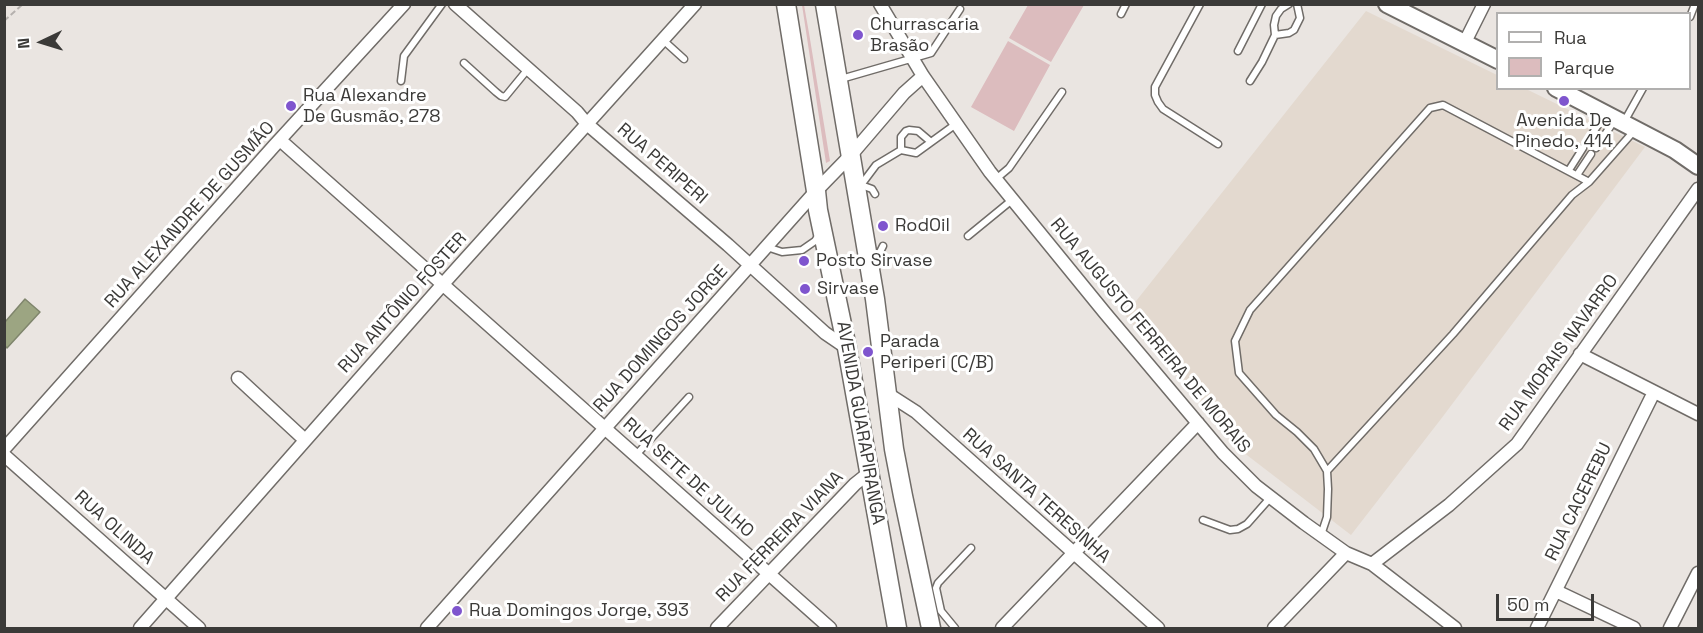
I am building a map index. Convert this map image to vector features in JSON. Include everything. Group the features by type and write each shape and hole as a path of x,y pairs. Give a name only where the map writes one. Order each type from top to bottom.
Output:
{"main road":[{"name":"AVENIDA GUARAPIRANGA","path":"786,4 818,210 848,348 897,628"},
{"name":"AVENIDA GUARAPIRANGA","path":"825,4 858,184 903,496 931,628"}],"street":[{"name":"RUA ALEXANDRE DE GUSMÃO","path":"4,449 404,4"},
{"name":"RUA PERIPERI","path":"455,4 577,112 587,124 728,245 825,333 848,348"},
{"name":"RUA ANTÔNIO FOSTER","path":"140,628 443,284 695,4"},
{"name":"RUA AUGUSTO FERREIRA DE MORAIS","path":"880,4 924,76 996,179 1223,453 1270,498 1346,553 1372,564 1455,628"},
{"path":"1387,4 1496,60"},
{"path":"1464,44 1484,4"},
{"name":"RUA DOMINGOS JORGE","path":"427,628 904,93 924,76"},
{"path":"1560,90 1675,150 1698,166"},
{"name":"RUA SETE DE JULHO","path":"280,140 830,628"},
{"path":"1675,150 1698,150"},
{"name":"RUA MORAIS NAVARRO","path":"1372,564 1449,505 1517,444 1698,189"},
{"path":"1580,354 1698,414"},
{"path":"238,378 305,440"},
{"name":"RUA CACEREBU","path":"1537,628 1654,392"},
{"name":"RUA SANTA TERESINHA","path":"888,394 916,412 1158,628"},
{"path":"1002,628 1198,423"},
{"name":"RUA OLINDA","path":"4,455 199,628"},
{"name":"RUA FERREIRA VIANA","path":"717,628 855,484 870,472"},
{"path":"1274,628 1346,553"},
{"path":"1670,628 1698,573"},
{"path":"1556,591 1634,628"}],"lane":[{"path":"401,81 404,56 442,4"},
{"path":"1121,14 1126,4"},
{"path":"1200,4 1155,87 1155,94 1163,110 1218,144"},
{"path":"1238,51 1262,4"},
{"path":"1250,81 1275,35 1276,16 1289,4"},
{"path":"1275,35 1294,30 1300,18 1297,4"},
{"path":"838,80 931,53 960,9"},
{"path":"663,40 684,59"},
{"path":"464,63 496,92 506,97 528,69"},
{"path":"1596,148 1620,121 1642,90"},
{"path":"996,179 1009,168 1062,92"},
{"path":"1321,536 1327,517 1327,471 1314,450 1276,415 1239,373 1235,341 1250,310 1430,108 1443,105 1589,182"},
{"path":"1587,142 1620,121"},
{"path":"1327,471 1453,334 1572,195 1589,182 1620,121"},
{"path":"875,194 872,189 858,184 876,165 901,150 916,153 956,124"},
{"path":"901,150 901,137 909,130 918,131 931,142"},
{"path":"1569,170 1583,148"},
{"path":"1577,175 1591,154"},
{"path":"968,236 1012,199"},
{"path":"767,247 788,253 802,250 815,241 822,231"},
{"path":"868,259 879,254 883,246"},
{"path":"635,456 689,398"},
{"path":"1203,519 1230,530 1238,529 1247,524 1270,498"},
{"path":"955,628 941,611 936,588 971,548"}],"path":[{"path":"4,21 23,4"}],"shaded area":[{"path":"1366,11 1496,75 1496,90 1528,90 1645,147 1351,535 1239,449 1125,315"},
{"path":"25,299 40,312 7,348 5,346 5,322"}],"green space":[{"path":"802,5 804,5 830,161 826,163"},
{"path":"1028,5 1084,5 1051,62 1009,38"},
{"path":"1008,41 1050,65 1014,131 971,107"}],"place":[{"name":"Churrascaria Brasão","path":"858,35"},
{"name":"Avenida De Pinedo, 414","path":"1564,101"},
{"name":"Rua Alexandre De Gusmão, 278","path":"291,106"},
{"name":"RodOil","path":"883,226"},
{"name":"Posto Sirvase","path":"804,261"},
{"name":"Sirvase","path":"805,289"},
{"name":"Parada Periperi (C/B)","path":"868,352"},
{"name":"Rua Domingos Jorge, 393","path":"457,611"}]}
